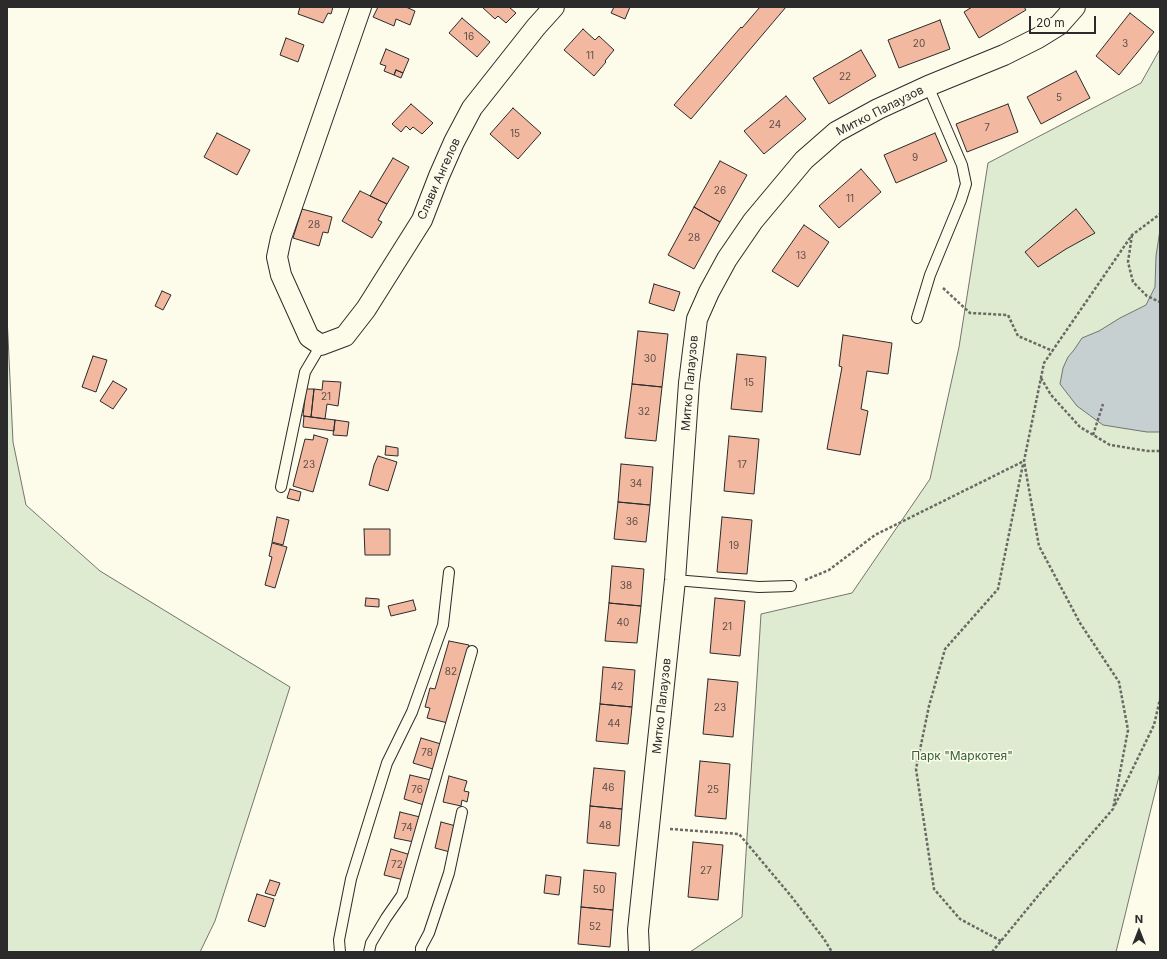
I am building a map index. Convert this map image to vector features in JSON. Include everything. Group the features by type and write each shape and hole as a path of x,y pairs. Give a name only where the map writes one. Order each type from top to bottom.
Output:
{"street":[{"path":"321,345 309,337 281,275 277,257 281,238 361,7"},
{"name":"Слави Ангелов","path":"321,345 345,336 366,309 422,220 454,142 472,108 536,27 554,7"},
{"name":"Митко Палаузов","path":"639,952 638,930 675,580 689,383 697,319 709,292 727,259 753,221 804,160 836,132 928,86 1004,55 1038,38 1059,24 1076,7"}],"lane":[{"path":"917,318 930,275 961,200 966,184 962,165 928,86"},
{"path":"281,487 305,372 321,345"},
{"path":"340,952 339,940 351,880 387,763 412,712 443,624 449,572"},
{"path":"675,580 759,587 791,586"},
{"path":"369,952 372,943 386,918 402,895 472,650"},
{"path":"421,952 421,948 429,933 449,873 462,812"}],"path":[{"path":"1001,941 960,919 934,890 916,769 929,706 945,649 998,589 1044,363 1132,234 1160,214"},
{"path":"1132,234 1128,262 1133,282 1147,296 1160,302"},
{"path":"930,275 970,313 1008,315 1018,336 1053,351"},
{"path":"1041,378 1052,395 1080,428 1110,445 1160,450"},
{"path":"1093,435 1103,404"},
{"path":"791,586 829,570 875,535 1024,461"},
{"path":"1024,461 1040,546 1080,623 1120,682 1128,730 1114,809"},
{"path":"992,952 1042,891 1114,809 1154,725 1160,699"},
{"path":"649,827 739,834 791,896 824,939 832,952"}],"green space":[{"name":"Парк \"Маркотея\"","path":"1160,49 1160,772 1116,952 690,952 742,917 761,614 852,593 930,479 959,347 988,163 1141,83"},
{"path":"7,316 13,442 26,505 100,571 290,687 215,921 200,952 7,952"}],"shaded area":[{"path":"1160,230 1160,432 1147,432 1103,425 1077,406 1060,384 1063,368 1068,357 1082,338 1099,331 1120,318 1146,305 1155,287 1156,256"}],"building":[{"path":"300,7 333,7 331,14 328,13 323,23 298,14"},
{"path":"378,7 406,7 415,11 410,25 396,19 394,26 373,17"},
{"path":"482,7 509,7 516,13 506,23 498,16 495,19"},
{"path":"614,7 630,7 625,19 611,13"},
{"path":"760,7 786,7 691,119 674,105"},
{"path":"972,7 1024,7 1026,10 979,38 964,12"},
{"path":"1130,13 1154,32 1119,75 1096,56"},
{"path":"462,18 490,42 477,57 449,33"},
{"path":"940,20 950,49 899,68 888,40"},
{"path":"583,29 595,40 599,36 614,50 594,76 564,50"},
{"path":"286,38 304,45 298,62 280,55"},
{"path":"386,49 409,59 403,73 396,70 394,75 384,71 386,66 380,64"},
{"path":"861,50 876,76 829,104 813,78"},
{"path":"396,70 403,73 401,78 394,75"},
{"path":"1076,71 1090,98 1041,124 1027,97"},
{"path":"786,96 806,119 764,154 744,131"},
{"path":"411,104 433,123 422,134 413,127 410,130 406,126 401,132 392,124"},
{"path":"1008,104 1018,132 967,152 956,124"},
{"path":"513,108 541,133 518,159 490,134"},
{"path":"217,133 250,150 237,175 204,157"},
{"path":"935,133 947,161 896,183 884,155"},
{"path":"393,158 409,167 387,204 370,196"},
{"path":"720,161 747,175 720,222 694,207"},
{"path":"861,169 881,192 839,228 819,206"},
{"path":"360,191 387,204 378,220 382,222 372,238 342,221"},
{"path":"694,207 720,222 694,269 668,255"},
{"path":"302,209 332,217 328,233 323,232 319,246 293,238"},
{"path":"1076,209 1095,233 1038,267 1025,252"},
{"path":"804,225 829,242 798,287 772,271"},
{"path":"654,284 680,292 674,311 649,303"},
{"path":"162,291 171,295 163,310 155,306"},
{"path":"638,331 668,334 662,387 632,384"},
{"path":"843,335 892,343 888,374 867,371 861,409 868,411 860,455 827,449 842,367 839,366"},
{"path":"737,354 766,357 762,412 731,409"},
{"path":"93,356 107,360 96,392 82,387"},
{"path":"113,381 127,389 113,409 100,401"},
{"path":"323,381 341,382 338,406 327,404 325,419 311,417 314,389 322,390"},
{"path":"632,384 662,387 656,441 625,438"},
{"path":"306,389 314,389 311,417 303,416"},
{"path":"304,416 335,420 334,431 303,427"},
{"path":"335,420 349,422 347,436 333,435"},
{"path":"314,435 328,439 313,492 293,486 305,439 313,440"},
{"path":"729,436 759,439 754,494 724,491"},
{"path":"386,446 398,448 398,456 385,455"},
{"path":"378,456 397,462 388,491 369,485"},
{"path":"621,464 653,467 650,505 618,502"},
{"path":"290,489 301,492 299,501 287,498"},
{"path":"618,502 650,505 646,542 614,539"},
{"path":"277,517 289,520 283,545 272,542"},
{"path":"722,517 752,520 747,574 717,572"},
{"path":"364,529 390,529 390,555 365,555"},
{"path":"272,543 287,547 275,588 265,585 272,557 269,556"},
{"path":"612,566 644,569 641,606 609,603"},
{"path":"366,598 379,599 379,607 365,606"},
{"path":"715,598 745,601 740,656 710,653"},
{"path":"413,600 416,610 391,616 388,606"},
{"path":"609,603 641,606 637,643 605,641"},
{"path":"449,641 469,645 448,723 427,718 430,708 425,707 430,688 435,689"},
{"path":"603,667 635,670 632,707 600,704"},
{"path":"708,679 738,682 733,737 703,734"},
{"path":"600,704 632,707 628,744 596,741"},
{"path":"421,738 441,744 433,769 413,763"},
{"path":"700,761 730,764 726,819 695,816"},
{"path":"594,768 625,771 622,809 590,806"},
{"path":"410,775 431,780 424,805 404,799"},
{"path":"449,776 467,781 464,791 469,792 467,802 462,800 461,806 443,802"},
{"path":"590,806 622,809 619,846 587,843"},
{"path":"400,812 420,817 414,842 394,838"},
{"path":"441,822 456,826 450,852 435,848"},
{"path":"693,842 723,845 718,900 688,897"},
{"path":"391,849 411,855 404,880 384,875"},
{"path":"584,870 616,873 613,910 581,907"},
{"path":"546,875 561,877 559,895 544,893"},
{"path":"270,880 280,883 275,896 265,893"},
{"path":"257,894 274,899 265,927 248,921"},
{"path":"581,907 613,910 610,947 578,944"}]}
